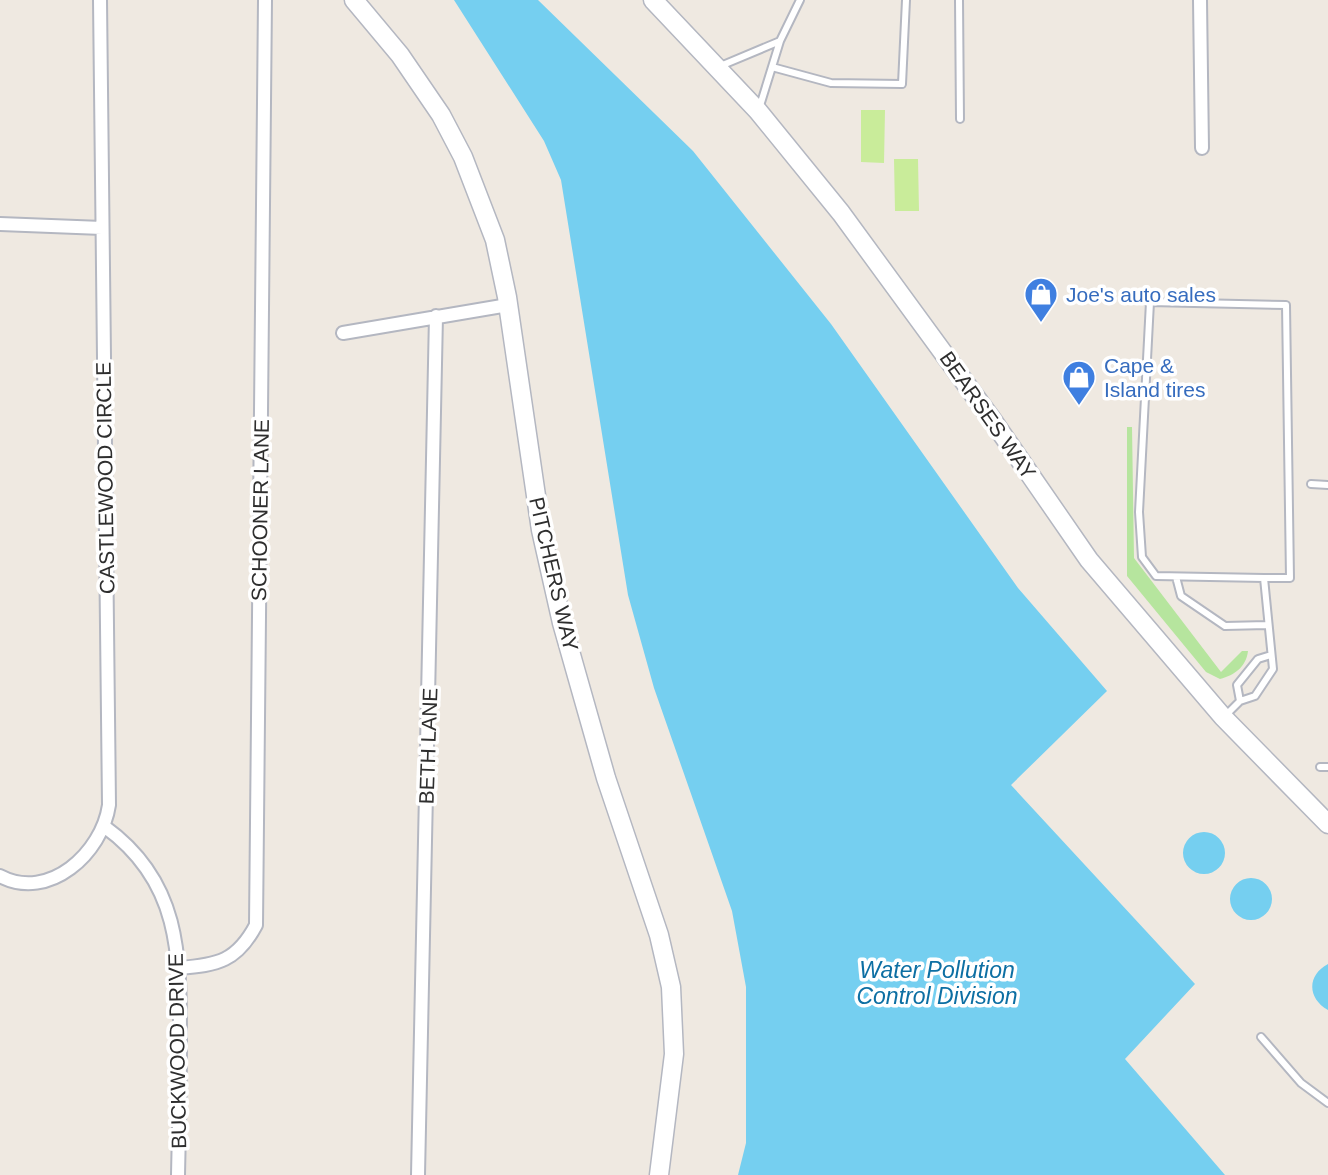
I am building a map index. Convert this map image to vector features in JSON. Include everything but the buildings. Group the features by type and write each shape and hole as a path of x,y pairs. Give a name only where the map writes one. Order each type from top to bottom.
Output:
{"main road":[{"name":"PITCHERS WAY","path":"354,0 424,89 463,157 490,223 508,305 541,530 562,623 606,778 659,935 671,987 674,1054 659,1175"},
{"name":"BEARSES WAY","path":"653,0 758,111 880,265 1089,560 1223,717 1328,824"}],"street":[{"name":"CASTLEWOOD CIRCLE","path":"0,876 25,883 55,876 89,852 105,827 109,797 100,0"},
{"name":"SCHOONER LANE","path":"179,968 227,959 245,945 256,925 265,0"},
{"path":"1200,0 1202,148"},
{"path":"0,224 102,228"},
{"path":"343,333 508,305"},
{"name":"BETH LANE","path":"418,1175 436,316"},
{"name":"BUCKWOOD DRIVE","path":"105,827 127,843 156,880 172,918 179,968 178,1175"}],"lane":[{"path":"758,111 780,41 800,0"},
{"path":"772,67 831,83 902,84 906,0"},
{"path":"959,0 960,119"},
{"path":"718,67 780,41"},
{"path":"1150,302 1286,305 1290,578 1176,577 1156,576 1142,557 1139,512 1150,302"},
{"path":"1311,484 1328,485"},
{"path":"1176,577 1181,596 1225,626 1267,625"},
{"path":"1223,717 1240,701 1255,696 1273,669 1264,578"},
{"path":"1240,701 1237,685 1258,659 1271,655"},
{"path":"1261,1037 1301,1083 1328,1103"}],"green space":[{"path":"861,110 885,110 884,163 861,162"},
{"path":"894,159 918,159 919,211 895,211"},
{"path":"1127,427 1132,427 1134,558 1221,672 1242,651 1248,651 1242,666 1235,673 1220,679 1206,672 1127,576"}],"water":[{"name":"Water Pollution Control Division","path":"454,0 538,0 693,151 831,324 1018,588 1107,691 1011,785 1195,984 1125,1059 1225,1175 738,1175 746,1143 746,987 732,911 654,688 628,595 561,180 544,141"},
{"path":"1204,832 1219,838 1225,853 1219,868 1204,874 1189,868 1183,853 1189,838"},
{"path":"1251,878 1266,884 1272,899 1266,914 1251,920 1236,914 1230,899 1236,884"},
{"path":"1328,964 1328,1010 1316,999 1312,987 1316,974"}],"place":[{"name":"Joe's auto sales","path":"1041,324"},
{"name":"Cape & Island tires","path":"1079,407"}]}
